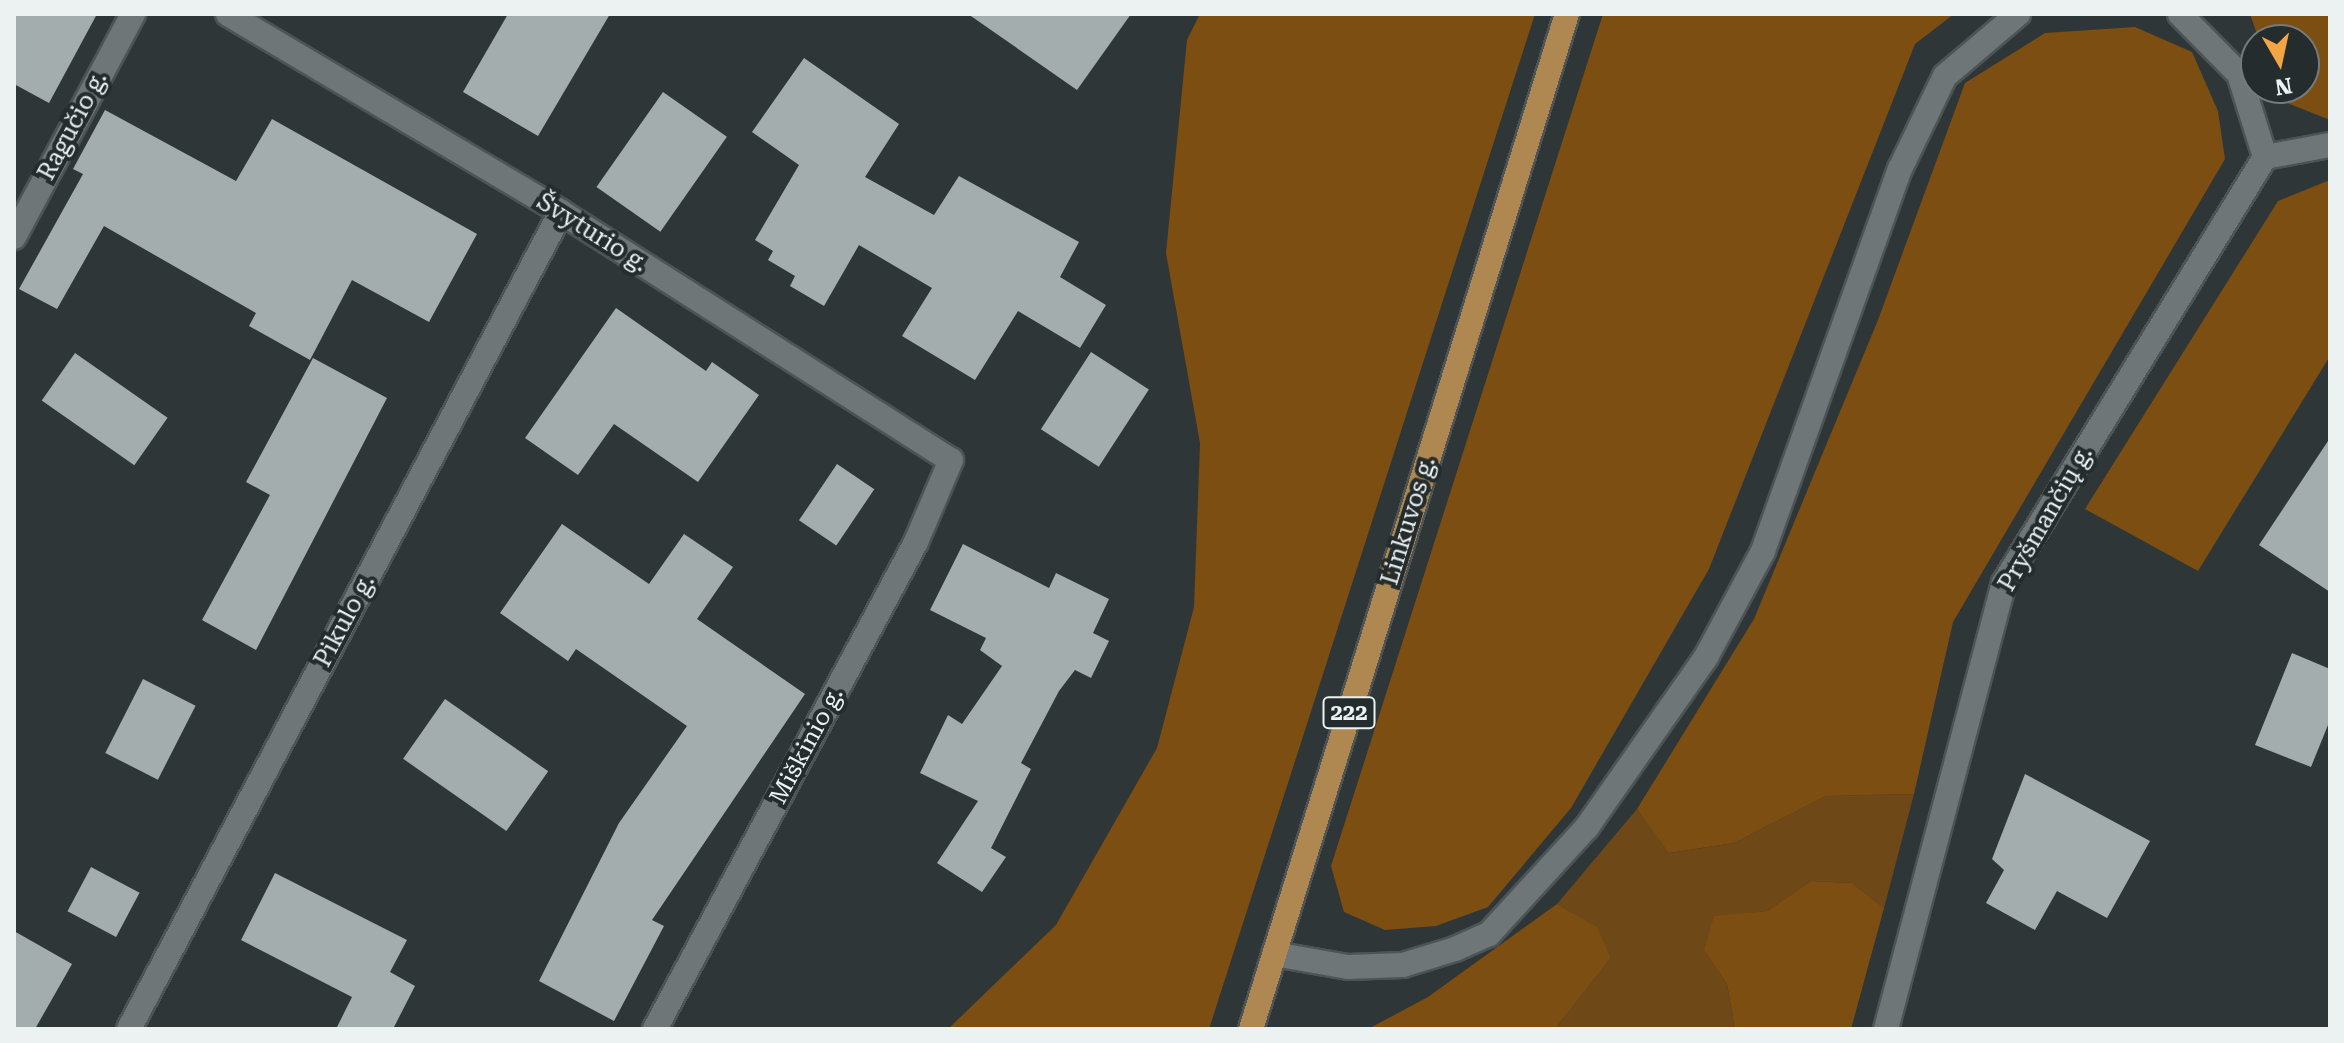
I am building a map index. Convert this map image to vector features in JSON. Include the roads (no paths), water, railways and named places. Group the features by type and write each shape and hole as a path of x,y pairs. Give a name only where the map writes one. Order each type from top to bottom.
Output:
{"main road":[{"name":"Linkuvos g.","path":"1251,1029 1567,14"}],"street":[{"name":"Ragučio g.","path":"14,237 133,14"},
{"name":"Švyturio g.","path":"228,14 561,212 951,460"},
{"path":"1274,954 1362,966 1403,965 1455,949 1489,934 1587,827 1706,657 1763,551 1900,169 1945,76 2018,14"},
{"path":"2180,14 2239,74 2265,157 2330,145"},
{"name":"Pryšmančių g.","path":"1886,1029 2004,583 2265,157"},
{"name":"Pikulo g.","path":"129,1029 561,212"},
{"name":"Miškinio g.","path":"655,1029 916,542 951,460"}]}
